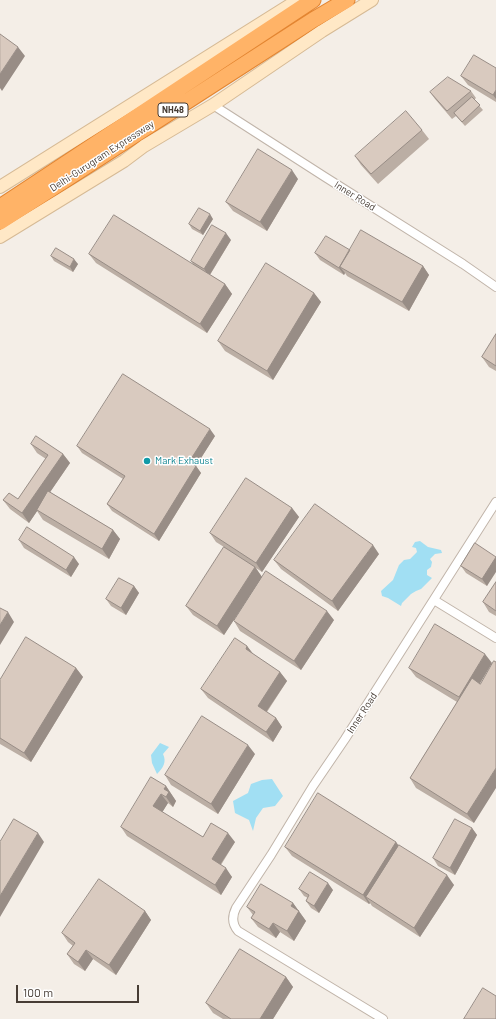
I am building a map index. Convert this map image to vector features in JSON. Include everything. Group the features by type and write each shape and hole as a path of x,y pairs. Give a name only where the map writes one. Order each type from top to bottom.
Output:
{"highway":[{"name":"Delhi-Gurugram Expressway","path":"0,207 313,0"},
{"name":"Delhi-Gurugram Expressway","path":"0,222 306,24 347,0"}],"main road":[{"path":"0,187 298,0"},
{"path":"0,237 124,161 144,146 213,105 322,31 372,0"}],"street":[{"name":"Inner Road","path":"213,105 463,264 496,287"},
{"name":"Inner Road","path":"384,1019 238,931 232,918 236,908 271,855 313,786 345,739 496,502"},
{"path":"434,600 496,638"}],"water":[{"path":"420,541 428,547 441,550 442,553 435,554 430,559 432,562 431,567 427,570 427,575 432,578 421,589 411,594 401,606 382,596 381,591 393,580 399,565 404,560 410,559 417,552 416,548 412,547 415,542"},
{"path":"160,743 169,747 163,754 165,760 164,765 157,774 152,763 151,755"},
{"path":"272,779 283,796 275,806 263,808 256,818 253,831 249,820 235,813 233,801 248,793 251,784 262,780"}],"building":[{"path":"0,34 18,47 0,74"},
{"path":"474,55 496,68 496,90 493,95 461,76"},
{"path":"448,77 471,91 447,111 430,92"},
{"path":"472,97 480,105 462,122 454,113"},
{"path":"406,111 422,130 371,174 355,156"},
{"path":"258,149 292,170 260,222 226,202"},
{"path":"199,208 210,214 200,231 189,224"},
{"path":"114,215 225,284 200,324 89,254"},
{"path":"212,225 226,233 204,269 191,261"},
{"path":"361,230 423,266 402,302 340,267"},
{"path":"326,236 350,250 339,268 315,253"},
{"path":"56,248 74,259 70,267 51,256"},
{"path":"266,263 314,293 267,371 218,341"},
{"path":"496,334 496,366 482,357"},
{"name":"Mark Exhaust","path":"123,374 210,429 189,462 196,466 154,534 107,504 125,476 77,446"},
{"path":"36,436 63,454 22,513 3,500 9,493 18,499 48,455 31,444"},
{"path":"246,478 292,508 256,563 210,533"},
{"path":"48,491 113,530 102,549 37,510"},
{"path":"315,504 373,545 332,601 274,560"},
{"path":"27,527 74,557 66,570 19,540"},
{"path":"475,543 496,557 482,579 461,566"},
{"path":"224,547 255,567 217,626 186,606"},
{"path":"266,571 327,611 294,661 234,621"},
{"path":"119,578 134,586 121,608 106,599"},
{"path":"496,582 496,611 483,602"},
{"path":"0,608 8,612 0,625"},
{"path":"435,624 485,654 459,697 409,668"},
{"path":"26,637 76,668 24,753 0,738 0,680"},
{"path":"235,638 247,646 246,649 280,672 258,706 276,718 266,732 201,689"},
{"path":"494,661 496,662 496,768 467,814 410,778 472,678 480,684"},
{"path":"202,716 248,745 211,804 165,775"},
{"path":"151,777 166,786 164,789 169,792 166,797 161,794 153,806 203,837 211,823 228,833 212,859 226,868 215,885 121,827"},
{"path":"318,793 396,842 363,895 285,847"},
{"path":"14,819 38,833 0,896 0,842"},
{"path":"455,819 472,828 450,868 433,858"},
{"path":"399,845 447,875 414,928 366,897"},
{"path":"310,872 328,883 314,906 306,901 309,895 299,889"},
{"path":"99,879 145,911 109,965 86,950 78,962 67,954 75,943 62,933"},
{"path":"261,884 293,903 291,906 299,911 287,931 273,923 269,929 251,918 255,912 247,907"},
{"path":"240,949 286,977 260,1019 231,1019 206,1003"},
{"path":"483,988 496,996 496,1019 464,1019"}],"place":[{"name":"Mark Exhaust","path":"147,461"}]}
